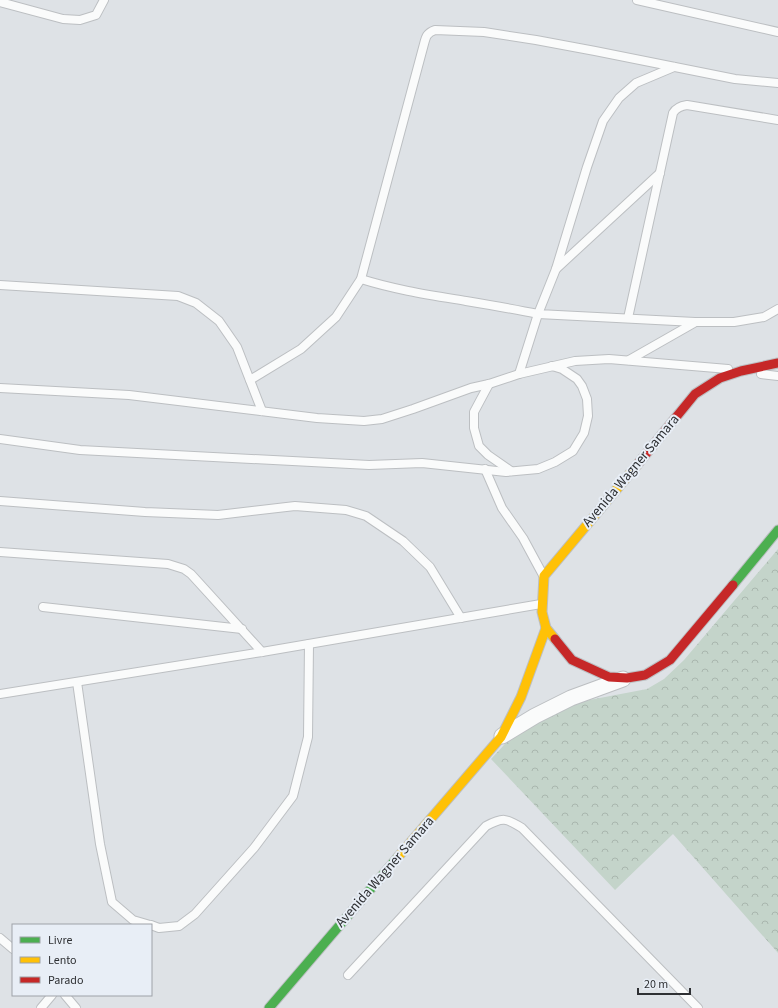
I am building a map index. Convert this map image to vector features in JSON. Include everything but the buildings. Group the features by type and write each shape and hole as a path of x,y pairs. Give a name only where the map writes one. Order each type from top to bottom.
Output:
{"street":[{"name":"Avenida Wagner Samara","path":"269,1008 501,737 514,714 525,688 546,628 542,604 544,576 695,394 720,378 741,371 778,363"},
{"name":"Avenida Wagner Samara","path":"501,737 535,716 571,698 626,678 645,675 670,660 778,530"},
{"name":"Avenida Wagner Samara","path":"546,628 572,660 609,677 626,678"}],"lane":[{"path":"0,2 63,19 80,20 96,15 104,0"},
{"path":"637,0 778,32"},
{"path":"250,380 301,349 336,316 361,279 424,44 427,35 430,32 440,30 484,32 595,51 735,79 778,83"},
{"path":"519,374 538,314 556,269 587,166 603,121 619,98 636,82 675,67"},
{"path":"628,318 673,113 675,110 680,106 687,105 778,120"},
{"path":"556,269 660,173"},
{"path":"361,279 414,293 538,314 695,322 734,322 764,317 778,308"},
{"path":"0,285 178,296 196,303 219,321 237,347 262,411"},
{"path":"629,360 695,322"},
{"path":"0,388 129,395 325,419 364,421 382,419 471,388 519,374 575,361 609,359 629,360 778,376"},
{"path":"0,439 80,450 369,465 422,463 512,471 538,469 555,462 573,451 584,433 588,416 587,399 582,386 577,379 552,366"},
{"path":"489,384 474,412 474,428 479,446 488,456 512,471"},
{"path":"485,469 502,508 523,538 544,576"},
{"path":"0,501 137,512 218,516 296,506 346,510 366,516 403,540 430,567 461,618"},
{"path":"0,552 168,564 176,567 191,574 262,652"},
{"path":"0,694 262,652 542,604"},
{"path":"43,607 242,629"},
{"path":"152,926 159,928 179,926 195,914 254,848 293,796 308,737 309,644"},
{"path":"77,682 100,844 112,902 133,920 147,924"},
{"path":"348,975 486,826 498,820 511,821 522,828 698,1008"},
{"path":"0,938 12,948"},
{"path":"41,1008 51,996"},
{"path":"66,996 76,1008"}],"green space":[{"path":"778,549 778,953 673,834 615,890 491,759 515,733 543,717 584,701 647,689 664,679 684,660"}],"traffic: fast":[{"path":"733,585 778,530"},
{"path":"269,1008 398,857"}],"traffic: slow":[{"path":"555,639 546,628 542,612 544,576 637,465"},
{"path":"398,857 501,737 521,697 546,628"}],"traffic: jam":[{"path":"637,465 695,394 720,378 741,371 778,363"},
{"path":"555,639 572,660 609,677 627,678 645,675 670,660 733,585"}]}
